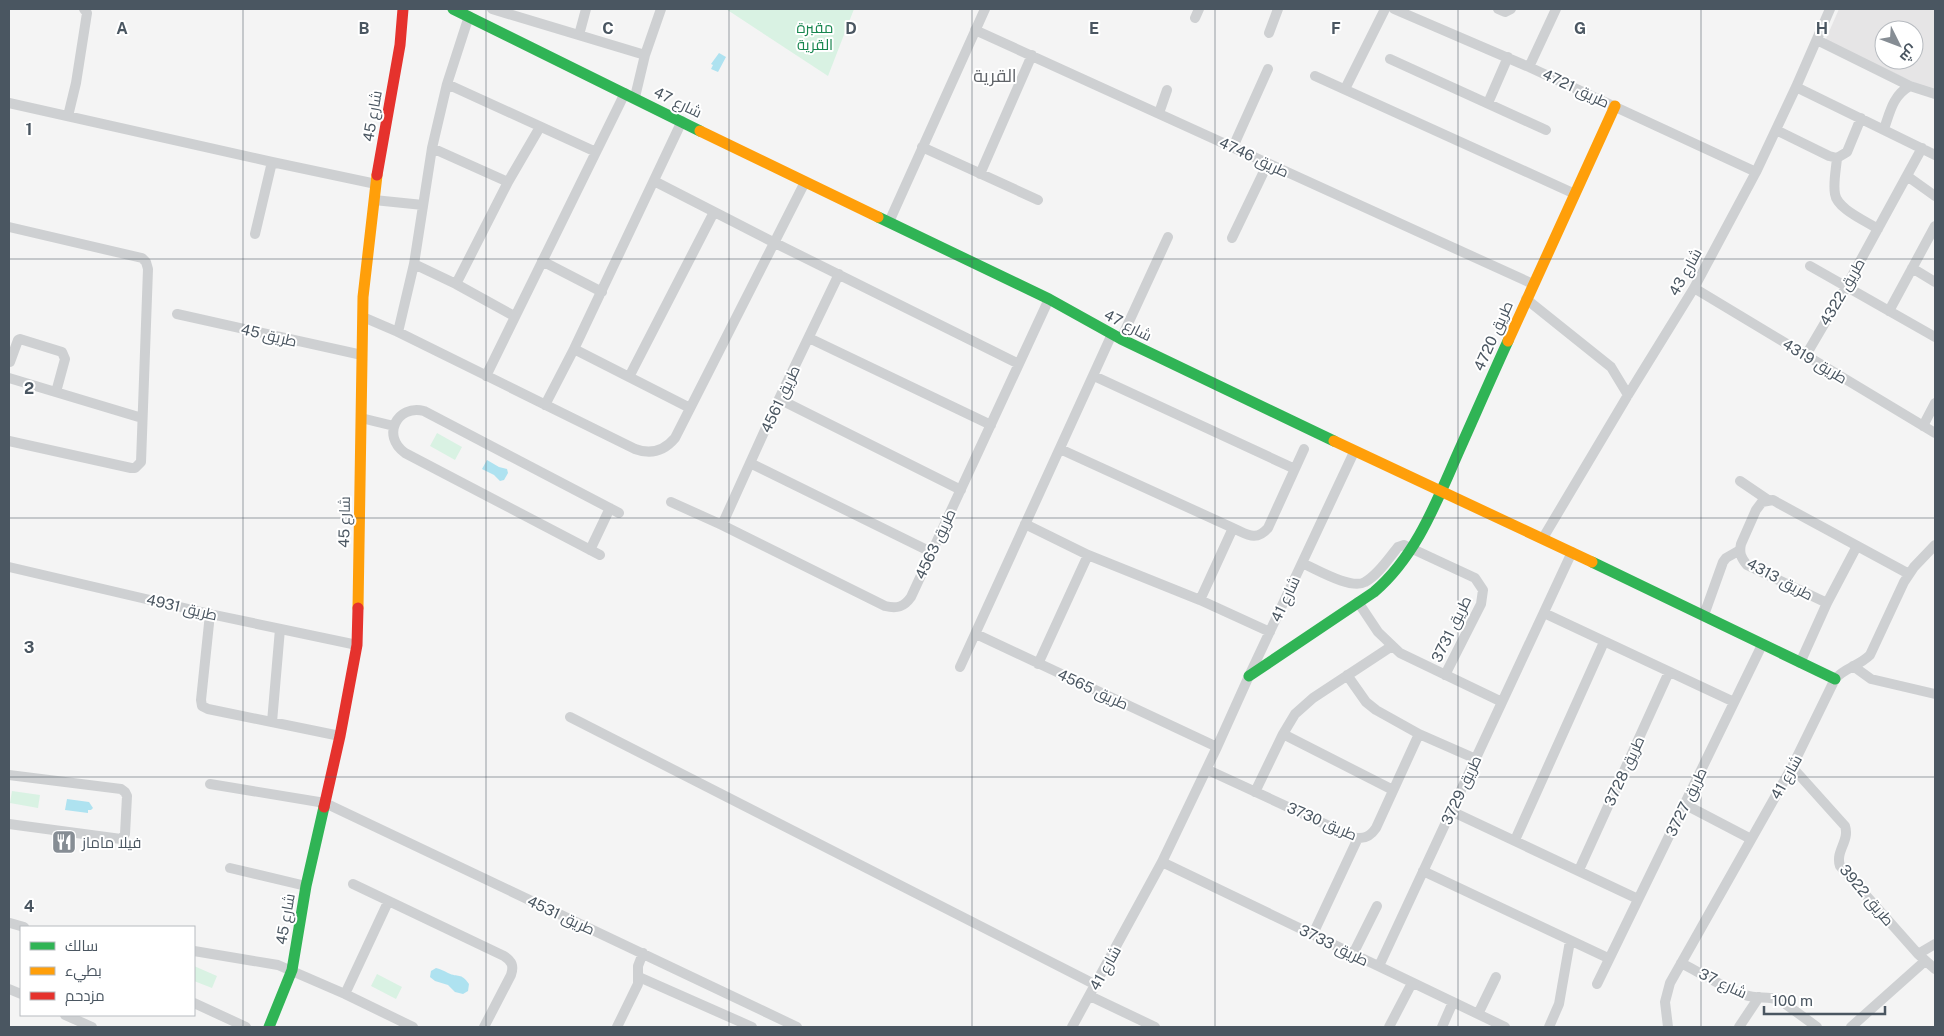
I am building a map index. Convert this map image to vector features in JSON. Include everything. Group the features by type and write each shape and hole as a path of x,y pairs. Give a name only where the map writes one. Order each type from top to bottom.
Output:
{"street":[{"path":"68,116 76,83 87,13 84,9"},
{"name":"شارع 45","path":"269,1027 292,970 306,886 340,736 357,645 363,292 376,184 400,45 403,9"},
{"name":"شارع 47","path":"453,9 472,14 682,121 1049,299 1117,337 1313,430 1354,452"},
{"path":"492,9 645,56"},
{"path":"579,35 586,9"},
{"path":"486,376 596,152 630,95 661,9"},
{"path":"889,222 985,9"},
{"path":"1269,32 1278,9"},
{"path":"1345,89 1385,9"},
{"name":"طريق 4721","path":"1394,9 1529,67 1756,172"},
{"path":"1498,9 1505,12 1510,9"},
{"path":"1529,67 1556,9"},
{"name":"شارع 43","path":"1543,538 1694,288 1756,172 1830,9"},
{"path":"398,332 414,264 432,148 447,84 472,14"},
{"name":"طريق 4746","path":"975,30 1533,284"},
{"path":"1817,40 1910,86 1935,94"},
{"path":"980,174 1032,56"},
{"path":"1488,103 1508,58"},
{"path":"1390,59 1546,130"},
{"path":"1233,147 1268,69"},
{"path":"1315,76 1575,194"},
{"path":"447,84 596,152"},
{"path":"1796,86 1935,155"},
{"path":"1884,129 1896,96 1910,86"},
{"path":"1159,113 1167,90"},
{"path":"9,103 376,184"},
{"name":"طريق 4720","path":"1441,492 1526,299 1615,106"},
{"path":"1776,130 1836,158 1841,157 1847,152 1861,118"},
{"path":"545,405 602,292 682,121"},
{"path":"456,284 508,182 540,127"},
{"path":"922,147 1038,200"},
{"path":"432,148 508,182"},
{"name":"طريق 4322","path":"1806,355 1846,287 1922,148"},
{"path":"1836,158 1836,200 1845,209 1878,229"},
{"path":"255,234 272,162"},
{"path":"1232,238 1268,163"},
{"path":"1907,176 1935,196"},
{"path":"654,181 1019,364"},
{"path":"363,317 398,332 636,449 650,453 657,452 670,444 690,408 805,182"},
{"path":"374,200 423,205"},
{"path":"629,377 714,212"},
{"path":"1889,311 1935,226"},
{"path":"9,227 142,258 146,262 148,269 141,462 134,468 9,441"},
{"path":"960,667 1094,376 1117,337 1168,237"},
{"path":"1925,244 1935,250"},
{"path":"542,261 602,292"},
{"path":"414,264 456,284 514,316"},
{"path":"1810,266 1935,337"},
{"path":"1912,268 1935,282"},
{"name":"طريق 4561","path":"722,525 779,399 839,274"},
{"name":"طريق 4319","path":"1694,288 1935,433"},
{"name":"طريق 4563","path":"671,502 893,608 900,607 907,603 1049,299"},
{"path":"1526,299 1611,367 1628,395"},
{"name":"طريق 45","path":"177,314 362,356"},
{"path":"809,338 991,425"},
{"path":"10,362 12,349 20,339 62,352 65,359 56,392"},
{"path":"574,349 690,408"},
{"path":"1094,376 1295,469"},
{"path":"9,378 142,418"},
{"path":"779,399 960,490"},
{"path":"1923,426 1935,403"},
{"path":"424,411 614,510 595,553 405,452 396,444 394,426 397,420 406,412 424,411"},
{"path":"361,418 394,426"},
{"path":"1060,449 1256,537 1262,535 1268,528 1304,449"},
{"path":"1354,452 1543,538 1835,679"},
{"name":"شارع 41","path":"1072,1027 1162,862 1208,770 1214,745 1249,676 1354,452"},
{"path":"750,462 931,552"},
{"path":"1740,481 1768,500 1778,503 1909,574"},
{"path":"1249,676 1389,579 1413,548 1441,492"},
{"name":"طريق 4313","path":"1768,500 1762,502 1756,510 1740,550 1743,561 1747,565 1827,603"},
{"path":"1025,524 1088,555 1200,600 1270,632"},
{"path":"1200,600 1233,528"},
{"path":"1302,563 1357,585 1367,581 1398,547 1404,545 1413,548"},
{"name":"شارع 41","path":"1668,1027 1665,996 1681,963 1792,767 1835,679 1844,670 1865,660 1874,650 1909,574 1935,545"},
{"name":"طريق 4313","path":"1800,663 1827,603 1857,546"},
{"name":"طريق 3731","path":"1413,548 1475,578 1483,590 1481,604 1445,675"},
{"name":"طريق 4313","path":"1704,615 1723,562 1726,558 1740,550"},
{"name":"طريق 3729","path":"1379,966 1572,552"},
{"path":"1038,664 1088,555"},
{"name":"طريق 4931","path":"9,567 210,614 357,645"},
{"name":"طريق 3731","path":"1358,602 1378,632 1392,646 1409,658 1502,702"},
{"path":"1544,613 1734,702"},
{"path":"210,614 201,700 202,706 208,709 340,736"},
{"path":"272,722 280,629"},
{"name":"طريق 4565","path":"976,634 1214,745"},
{"path":"1514,840 1604,642"},
{"name":"طريق 3727","path":"1596,984 1762,645"},
{"path":"1255,792 1288,723 1304,705 1346,675 1392,646"},
{"path":"1853,666 1871,679 1935,694"},
{"name":"طريق 3728","path":"1579,870 1669,672"},
{"path":"1346,675 1366,702 1376,710 1419,734 1476,758"},
{"path":"570,717 1096,985"},
{"path":"1283,734 1394,790"},
{"name":"طريق 3730","path":"1208,770 1358,838 1363,838 1373,832 1419,734"},
{"name":"طريق 3922","path":"1792,767 1845,826 1847,836 1838,857 1840,866 1935,969"},
{"path":"9,775 121,788 127,796 125,834 121,839 9,824"},
{"name":"طريق 4531","path":"210,784 325,803 797,1027"},
{"path":"1684,804 1751,839"},
{"path":"1451,811 1638,899"},
{"path":"1312,934 1358,838"},
{"name":"طريق 3733","path":"1162,862 1505,1027"},
{"path":"230,868 306,886"},
{"path":"1423,872 1608,958"},
{"path":"353,884 504,956 511,962 513,966 511,975 484,1027"},
{"path":"345,994 388,902"},
{"path":"1353,954 1377,906"},
{"path":"1548,1027 1559,1004 1570,941"},
{"path":"1851,1027 1935,944"},
{"path":"195,952 278,965 345,994 413,1027"},
{"path":"617,1027 637,988 639,978 638,966 643,953"},
{"name":"شارع 37","path":"1681,963 1740,994 1780,1000 1817,1027"},
{"path":"1478,1014 1496,977"},
{"path":"639,978 752,1027"},
{"path":"1389,1027 1412,982"},
{"path":"1090,996 1155,1027"},
{"path":"1740,1027 1759,997"},
{"path":"1442,1027 1453,1002"},
{"path":"195,1003 246,1027"},
{"path":"67,1016 89,1027"}],"shaded area":[{"path":"1839,9 1935,9 1935,92 1888,70 1924,70 1924,20 1874,20 1874,64 1825,41"}],"green space":[{"name":"مقبرة القرية","path":"726,9 854,9 828,76"},
{"path":"437,433 462,447 455,460 430,446"},
{"path":"12,791 40,795 38,808 10,803"},
{"path":"195,966 217,976 212,988 195,981"},
{"path":"377,974 402,987 396,999 371,986"}],"water":[{"path":"719,53 726,57 718,72 711,69 713,65 711,64"},
{"path":"487,460 507,469 508,473 504,480 500,481 494,475 482,469"},
{"path":"67,799 89,802 93,808 88,810 88,813 65,810"},
{"path":"436,968 464,978 469,984 468,991 463,994 455,992 448,985 435,981 430,977 431,971"}],"traffic: fast":[{"path":"453,9 700,131"},
{"path":"878,217 1049,299 1121,339 1334,441"},
{"path":"1249,676 1374,592 1402,562 1424,528 1508,341"},
{"path":"1592,562 1835,679"},
{"path":"269,1027 292,970 306,886 324,807"}],"traffic: slow":[{"path":"1508,341 1615,106"},
{"path":"700,131 878,217"},
{"path":"358,608 363,297 377,175"},
{"path":"1334,441 1592,562"}],"traffic: jam":[{"path":"377,175 400,45 403,9"},
{"path":"324,807 340,736 357,645 358,608"}],"place":[{"name":"فيلا ماماز","path":"64,842"}],"district":[{"name":"القرية","path":"995,75"}]}
